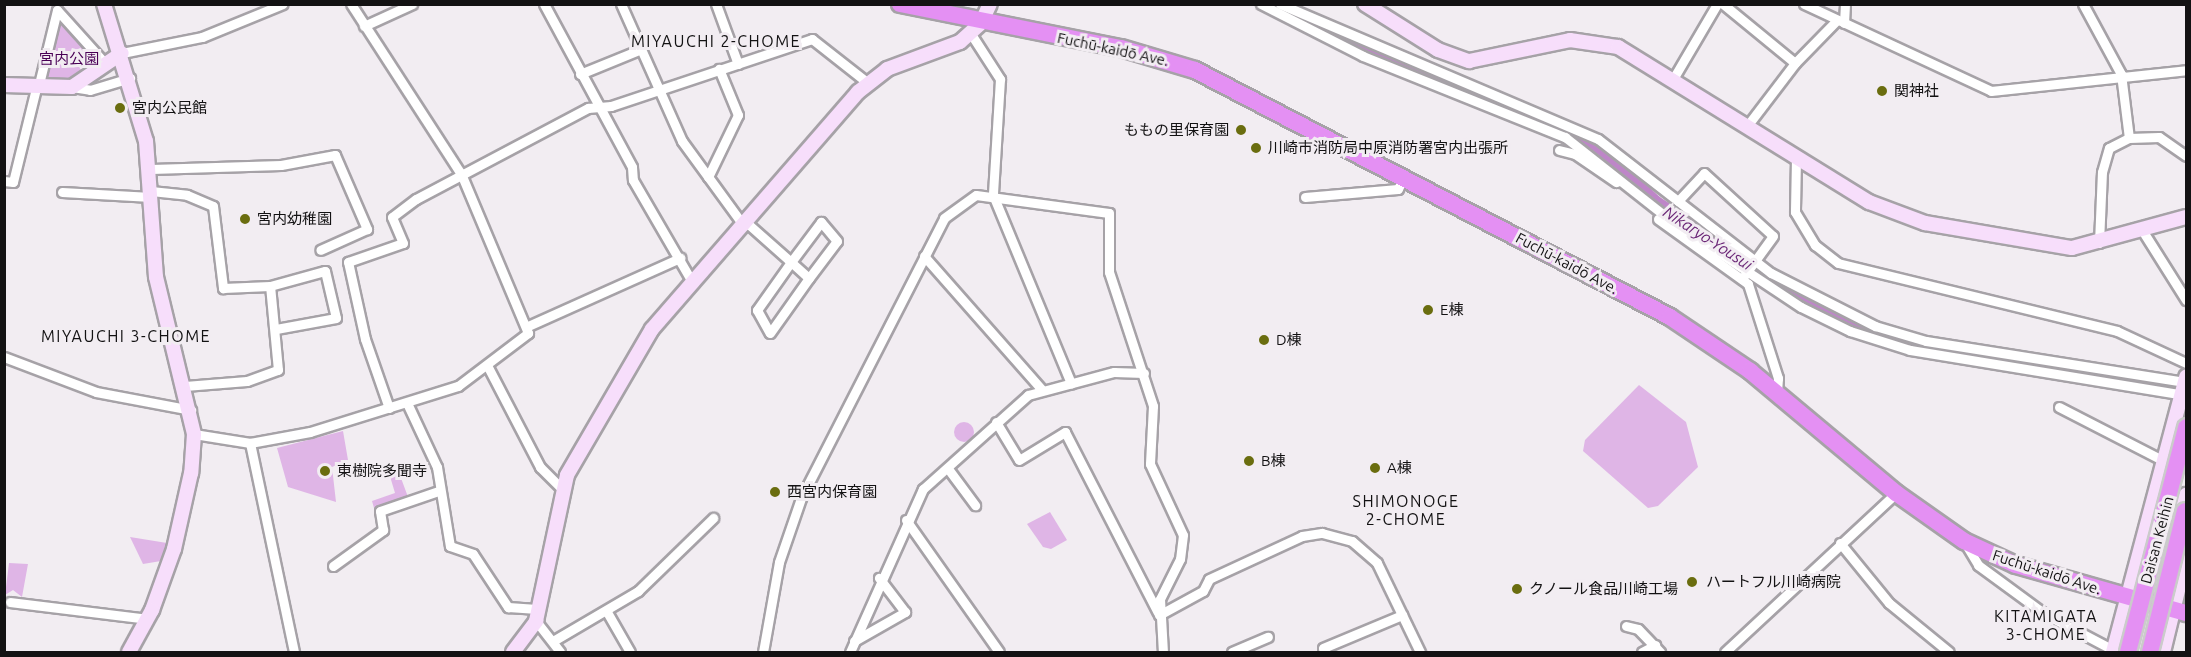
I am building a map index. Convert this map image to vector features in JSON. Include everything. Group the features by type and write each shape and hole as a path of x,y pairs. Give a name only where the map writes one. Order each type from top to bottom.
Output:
{"highway":[{"name":"Fuchū-kaidō Ave.","path":"900,4 976,29 1121,48 1195,70 1670,317 1778,394 1896,492 1964,541 2016,565 2180,612"},
{"name":"Daisan Keihin","path":"2118,652 2187,427"},
{"name":"Daisan Keihin","path":"2148,652 2187,506"}],"street":[{"path":"104,4 130,78 151,169 156,277 185,386 194,434 186,503 148,619 129,652"},
{"path":"72,87 103,61 122,53 202,37 283,4"},
{"path":"351,4 461,174 528,326"},
{"path":"364,26 412,4"},
{"path":"556,4 545,7 632,167 633,180 691,280"},
{"path":"621,4 655,90 708,177 745,225 809,278"},
{"path":"716,4 738,64"},
{"path":"513,652 536,615 562,489 602,410 630,373 652,329 691,280 745,225 868,82 976,29 990,4"},
{"path":"1261,4 1363,56 1565,137 1670,220 1748,267 1826,320 1909,345 2185,387"},
{"path":"1280,4 1598,139 1678,201 1748,267 1775,368 1778,394"},
{"path":"1365,4 1438,50 1469,60 1570,40 1589,41 1625,50 1877,207 1911,219 2059,247 2099,243 2187,217"},
{"path":"1673,79 1717,4"},
{"path":"1723,4 1795,63"},
{"path":"1804,4 1991,91 2187,70"},
{"path":"1747,126 1795,63 1840,22 1845,4"},
{"path":"2083,4 2111,48 2120,78 2129,138"},
{"path":"4,181 13,182 57,10 103,61"},
{"path":"976,29 1000,79 993,195 1071,383"},
{"path":"390,408 365,339 348,262 403,243 392,217 461,174 544,129 600,108 812,39 868,82"},
{"path":"580,74 639,50"},
{"path":"708,177 738,115 719,69"},
{"path":"4,85 38,84 90,90 130,78"},
{"path":"2099,243 2106,156 2129,138 2159,137 2187,156"},
{"path":"1559,150 1575,154 1612,179 1675,232 1808,297 1912,338 2185,387"},
{"path":"151,169 281,165 335,155 367,229 321,250"},
{"path":"1796,158 1795,212 1815,245 1838,263 2117,330 2187,363"},
{"path":"1678,201 1704,173 1773,236 1748,267"},
{"path":"1305,197 1398,189 1403,178"},
{"path":"62,192 188,195 213,206 223,288 270,286 325,271 336,318 276,329"},
{"path":"763,652 779,562 801,498 924,256 954,206 976,195 993,195 1109,213 1110,272 1154,406 1150,464 1183,535 1180,559 1164,587 1159,615 1163,652"},
{"path":"821,222 837,240 770,333 757,310 791,262 821,222"},
{"path":"2142,230 2187,300"},
{"path":"924,256 1042,390"},
{"path":"194,434 250,443 390,408 458,386 488,367 518,343 528,326 680,258"},
{"path":"185,386 247,381 279,370 270,286"},
{"path":"4,357 96,392 190,410"},
{"path":"488,367 540,467 562,489"},
{"path":"850,652 879,578 923,489 948,470 996,422 1042,390 1114,372 1144,373"},
{"path":"1964,541 1978,565 2044,615 2118,652 2126,597 2162,460 2185,387"},
{"path":"407,403 437,467 438,492 450,546 472,554 508,607 536,615 560,652"},
{"path":"2059,407 2162,460"},
{"path":"996,422 1018,460 1065,432 1159,615"},
{"path":"250,443 294,652"},
{"path":"2148,652 2152,604 2187,452"},
{"path":"948,470 975,505"},
{"path":"333,566 383,530 380,511 438,492"},
{"path":"1725,652 1896,492"},
{"path":"2135,652 2187,495"},
{"path":"553,640 607,612 643,587 713,518"},
{"path":"906,520 999,652"},
{"path":"1159,615 1203,591 1209,579 1278,545 1322,533 1364,549 1402,615 1420,652"},
{"path":"1840,543 1883,597 1949,652"},
{"path":"2163,652 2180,612 2187,558"},
{"path":"854,640 905,612 879,578"},
{"path":"10,602 148,619"},
{"path":"607,612 630,652"},
{"path":"1325,652 1323,648 1402,615"},
{"path":"1626,626 1658,649"},
{"path":"1232,652 1268,637"},
{"path":"1642,652 1658,649"}],"green space":[{"name":"宮内公園","path":"57,10 103,61 72,87 39,84"},
{"path":"1639,385 1686,422 1698,467 1658,506 1648,508 1583,451 1585,440"},
{"path":"960,422 968,422 974,428 974,436 968,442 960,442 954,436 954,428"},
{"path":"343,431 348,460 332,467 336,502 288,487 277,448"},
{"path":"398,470 408,497 374,508 372,501 395,493 389,473"},
{"path":"1050,512 1067,540 1051,549 1043,547 1027,524"},
{"path":"130,537 167,543 161,561 143,564"},
{"path":"9,563 28,564 22,597 13,590 5,595"}],"waterway":[{"name":"Nikaryo-Yousui","path":"1287,13 1582,138 1654,204 1810,305 1873,333 1939,349 2177,386"}],"place":[{"name":"関神社","path":"1882,91"},
{"name":"宮内公民館","path":"120,108"},
{"name":"ももの里保育園","path":"1241,130"},
{"name":"川崎市消防局中原消防署宮内出張所","path":"1256,148"},
{"name":"宮内幼稚園","path":"245,219"},
{"name":"E棟","path":"1428,310"},
{"name":"D棟","path":"1264,340"},
{"name":"B棟","path":"1249,461"},
{"name":"A棟","path":"1375,468"},
{"name":"東樹院多聞寺","path":"325,471"},
{"name":"西宮内保育園","path":"775,492"},
{"name":"ハートフル川崎病院","path":"1692,582"},
{"name":"クノール食品川崎工場","path":"1517,589"}],"district":[{"name":"MIYAUCHI 2-CHOME","path":"716,41"},
{"name":"MIYAUCHI 3-CHOME","path":"126,336"},
{"name":"SHIMONOGE 2-CHOME","path":"1406,510"},
{"name":"KITAMIGATA 3-CHOME","path":"2046,625"}]}
